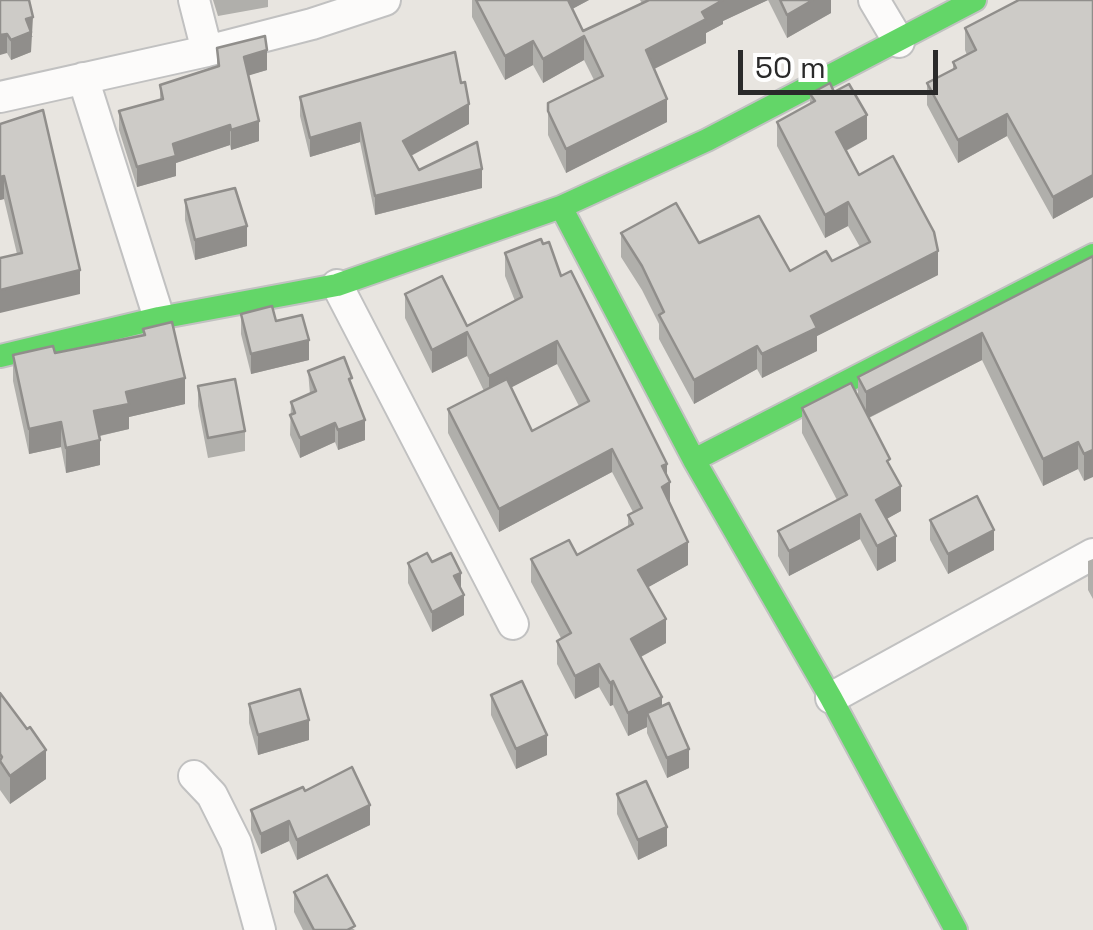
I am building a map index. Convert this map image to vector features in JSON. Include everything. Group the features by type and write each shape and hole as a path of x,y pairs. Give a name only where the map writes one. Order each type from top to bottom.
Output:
{"street":[{"path":"194,0 207,51"},
{"path":"0,97 207,51 385,0"},
{"path":"874,0 899,42"},
{"path":"0,356 159,318 336,284 562,208 707,140 976,0"},
{"path":"83,78 159,318"},
{"path":"562,208 694,460 831,698 956,930"},
{"path":"694,460 1093,255"},
{"path":"336,284 513,624"},
{"path":"831,698 1093,554"},
{"path":"194,776 212,796 236,843 260,930"}],"building":[{"path":"0,0 29,0 33,17 26,19 31,32 11,40 7,34 0,35"},
{"path":"476,0 568,0 583,31 649,0 723,0 702,12 706,19 646,50 667,99 566,149 548,103 603,76 584,36 543,59 533,41 505,56"},
{"path":"780,0 813,0 787,15"},
{"path":"1019,0 1093,0 1093,175 1053,197 1007,114 958,140 927,83 956,68 953,62 976,50 965,28"},
{"path":"265,36 267,50 244,57 259,121 231,130 230,125 173,144 176,156 137,167 119,111 163,99 160,85 219,66 217,48"},
{"path":"455,52 469,104 403,141 419,170 477,142 482,169 375,196 360,123 310,138 300,97"},
{"path":"830,83 834,92 849,84 867,115 836,132 859,175 893,156 934,232 938,251 811,316 817,328 762,354 757,346 694,380 659,315 664,312 642,266 621,233 676,203 699,243 759,216 790,271 826,251 832,261 870,242 848,202 825,215 777,122 815,101 810,94"},
{"path":"43,110 80,270 0,290 0,258 22,253 4,176 0,177 0,124"},
{"path":"235,188 247,226 195,240 185,200"},
{"path":"541,239 543,244 549,242 561,276 571,271 667,464 662,466 670,482 662,487 688,542 638,570 666,619 631,639 662,697 628,713 613,681 610,683 599,664 575,676 557,641 571,633 531,559 569,540 577,555 633,524 628,515 642,508 612,449 499,509 448,409 507,379 532,431 589,401 557,341 489,376 467,332 432,350 405,294 442,276 467,326 522,297 505,253"},
{"path":"1093,256 1093,450 1084,454 1078,442 1043,459 982,333 866,392 858,377"},
{"path":"272,306 276,321 302,315 309,340 251,354 241,314"},
{"path":"172,322 185,378 126,392 129,404 94,411 100,440 66,448 61,422 29,429 13,355 53,346 55,353 145,335 143,329"},
{"path":"344,357 365,420 338,430 335,423 300,438 290,415 295,413 291,402 316,391 308,371"},
{"path":"235,379 245,431 208,438 198,386"},
{"path":"851,383 901,486 876,500 896,536 877,546 860,514 789,551 778,531 847,495 802,408"},
{"path":"977,496 994,530 948,554 930,520"},
{"path":"427,553 432,562 451,553 461,573 454,576 464,595 432,612 408,563"},
{"path":"522,681 547,735 516,749 491,695"},
{"path":"300,689 309,720 258,735 249,704"},
{"path":"0,693 46,750 10,776 0,761"},
{"path":"669,703 689,749 667,758 647,713"},
{"path":"352,767 370,805 297,840 289,821 261,834 251,810 303,787 305,791"},
{"path":"646,781 667,827 638,840 617,794"},
{"path":"327,875 355,926 347,930 314,930 294,892"}],"traffic: fast":[{"path":"0,356 159,318 337,285 561,207 707,140 975,0"},
{"path":"561,207 694,460 831,698 956,930"},
{"path":"694,460 1093,255"}]}
